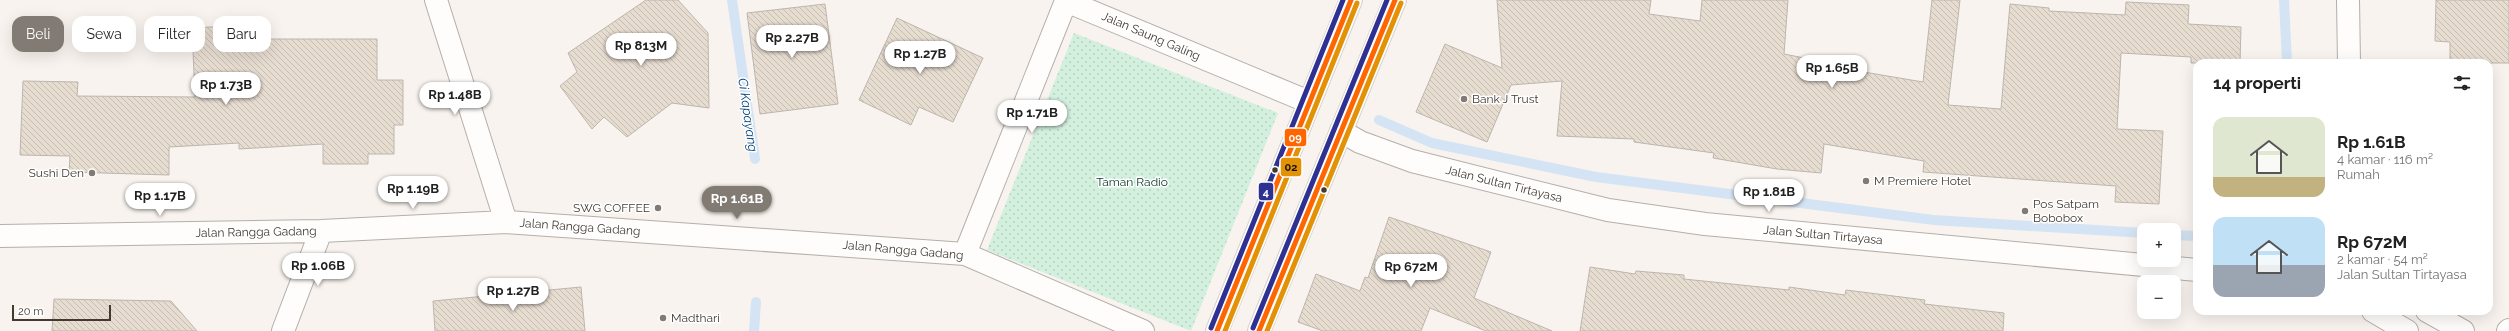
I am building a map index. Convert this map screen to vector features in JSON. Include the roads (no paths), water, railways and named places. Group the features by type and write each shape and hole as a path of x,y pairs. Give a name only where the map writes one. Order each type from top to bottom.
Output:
{"main road":[{"path":"1217,331 1351,0"},
{"path":"1258,331 1395,0"}],"street":[{"path":"436,0 506,222"},
{"path":"2348,0 2349,59"},
{"name":"Jalan Saung Galing","path":"965,254 1066,1 1309,102"},
{"name":"Jalan Sultan Tirtayasa","path":"1341,131 1360,142 1412,161 1608,210 1705,224 2193,270"},
{"name":"Jalan Rangga Gadang","path":"0,236 321,231 506,222 965,254 1142,331"},
{"path":"283,331 321,231"},
{"path":"2380,315 2407,331"},
{"path":"2434,315 2463,331"}],"waterway":[{"name":"Ci Kapayang","path":"732,0 755,159"},
{"path":"2284,0 2287,59"},
{"path":"1379,120 1432,143 1596,177 1934,220 2137,233"},
{"path":"2181,235 2193,236"},
{"name":"Ci Kapayang","path":"754,331 756,302"}],"place":[{"name":"Bank J Trust","path":"1464,99"},
{"name":"Sushi Den","path":"92,173"},
{"name":"M Premiere Hotel","path":"1866,181"},
{"name":"SWG COFFEE","path":"658,208"},
{"name":"Pos Satpam Bobobox","path":"2025,211"},
{"name":"Madthari","path":"663,318"}],"park label":[{"name":"Taman Radio","path":"1132,182"}]}
